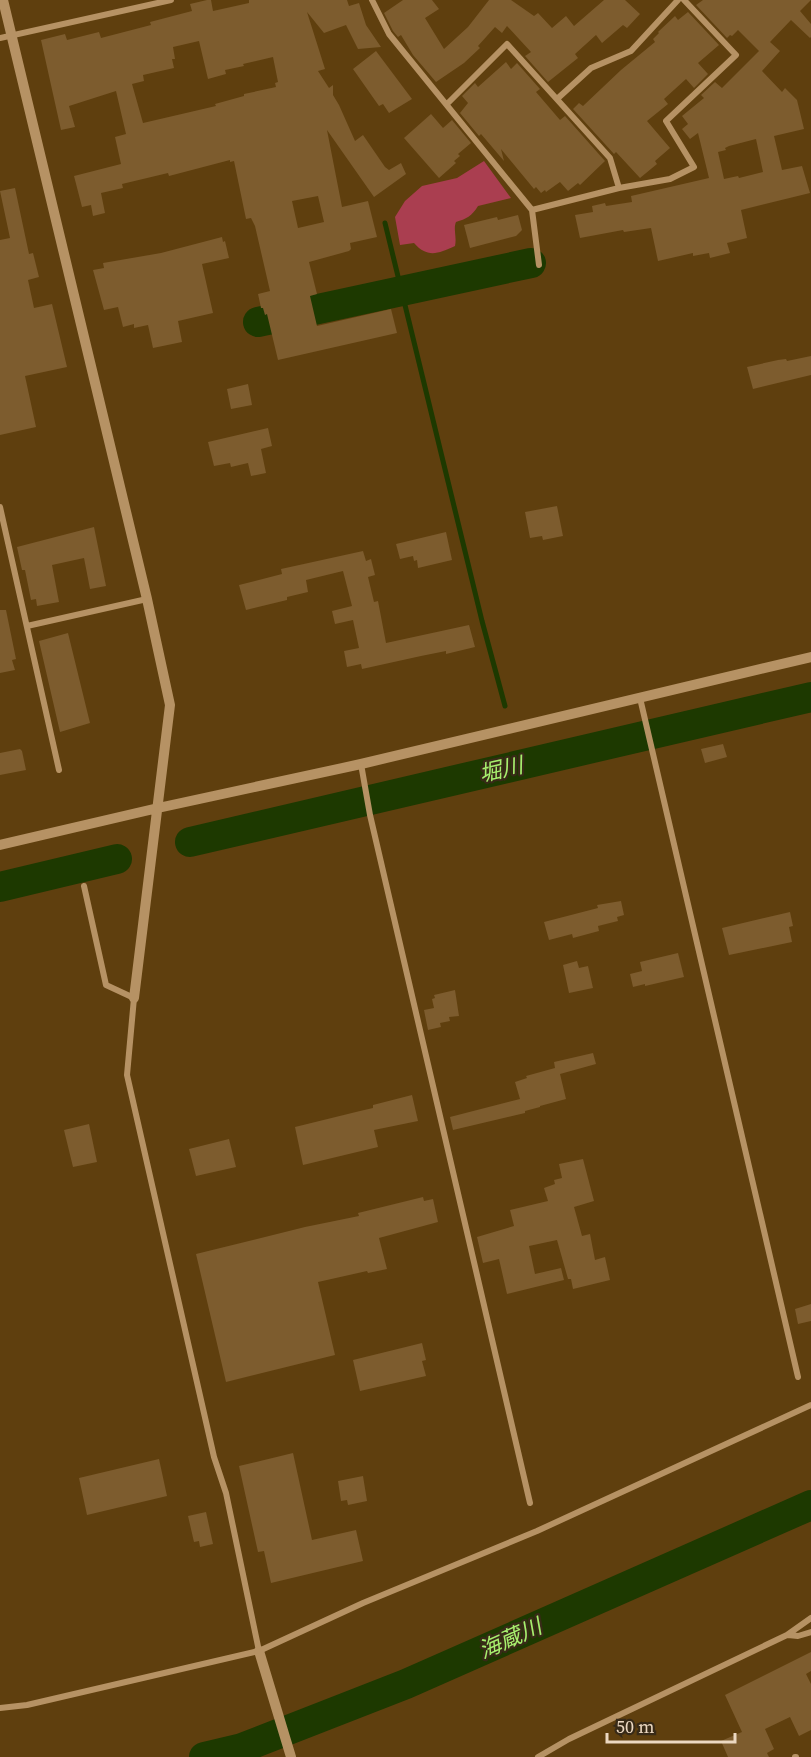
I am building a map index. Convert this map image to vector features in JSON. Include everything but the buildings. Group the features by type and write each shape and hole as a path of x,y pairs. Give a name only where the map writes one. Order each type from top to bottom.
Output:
{"street":[{"path":"3,0 5,37 147,599 170,705 134,998 127,1075 214,1456 226,1493 259,1651 291,1757"},
{"path":"5,37 171,0"},
{"path":"372,0 389,34 532,210 539,265"},
{"path":"557,99 591,68 631,51 678,0"},
{"path":"532,210 619,188 670,179 694,167 666,122 736,55 684,0"},
{"path":"447,104 507,44 610,158 619,188"},
{"path":"0,507 59,770"},
{"path":"27,626 147,599"},
{"path":"0,845 361,764 811,657"},
{"path":"640,698 798,1377"},
{"path":"361,764 370,815 530,1503"},
{"path":"84,886 106,985 134,998"},
{"path":"0,1708 27,1705 259,1651 363,1603 537,1531 811,1405"},
{"path":"538,1757 569,1739 788,1635 811,1617"},
{"path":"788,1635 798,1636 811,1632"}],"shaded area":[{"path":"484,161 511,198 478,206 469,217 456,222 455,246 449,249 438,253 428,253 414,243 400,245 395,217 405,201 422,186 457,178"}],"waterway":[{"path":"385,223 482,621 505,706"},
{"path":"258,322 531,263"},
{"name":"堀川","path":"190,842 811,697"},
{"name":"堀川","path":"0,887 117,859"},
{"name":"海蔵川","path":"204,1757 242,1748 406,1684 811,1505"}]}
